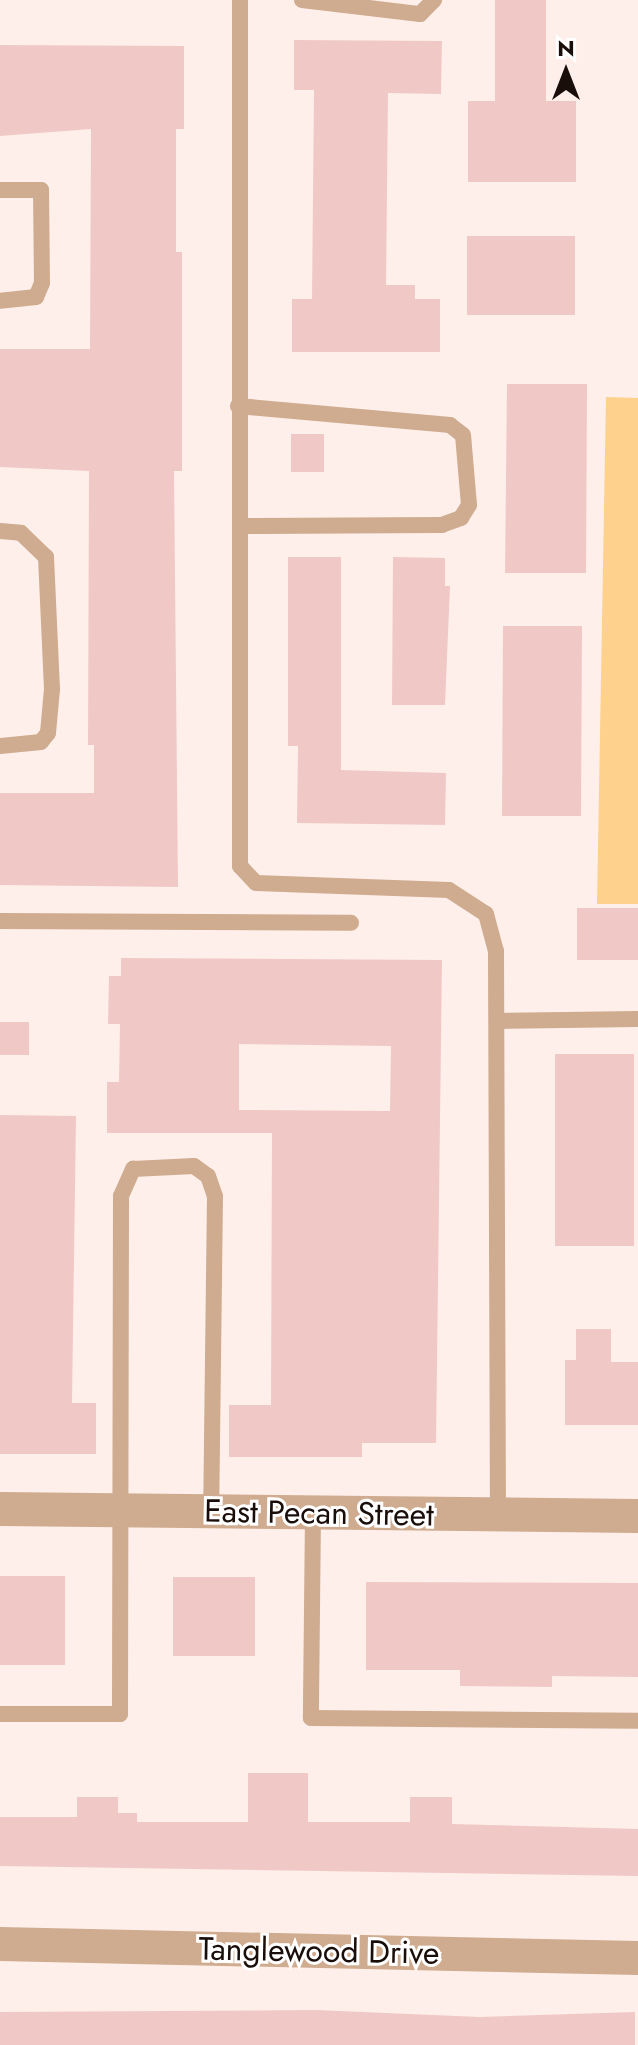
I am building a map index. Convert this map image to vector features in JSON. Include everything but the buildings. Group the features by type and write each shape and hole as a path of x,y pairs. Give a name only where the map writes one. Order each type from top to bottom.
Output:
{"street":[{"name":"East Pecan Street","path":"0,1509 638,1516"},
{"name":"Tanglewood Drive","path":"0,1944 638,1958"}],"lane":[{"path":"240,0 240,866 256,883 449,890 472,900 486,914 496,951 498,1515"},
{"path":"302,0 420,14 434,0"},
{"path":"0,190 41,190 42,283 36,297 0,301"},
{"path":"238,406 450,425 463,435 469,505 461,518 442,525 242,526"},
{"path":"0,531 21,533 46,557 52,689 48,733 41,742 0,746"},
{"path":"0,921 351,923"},
{"path":"497,1021 638,1019"},
{"path":"0,1714 120,1714 121,1196 133,1169 181,1163 208,1176 215,1196 211,1512"},
{"path":"313,1513 311,1718 638,1721"}],"shaded area":[{"path":"606,397 638,398 638,904 597,904"}]}
